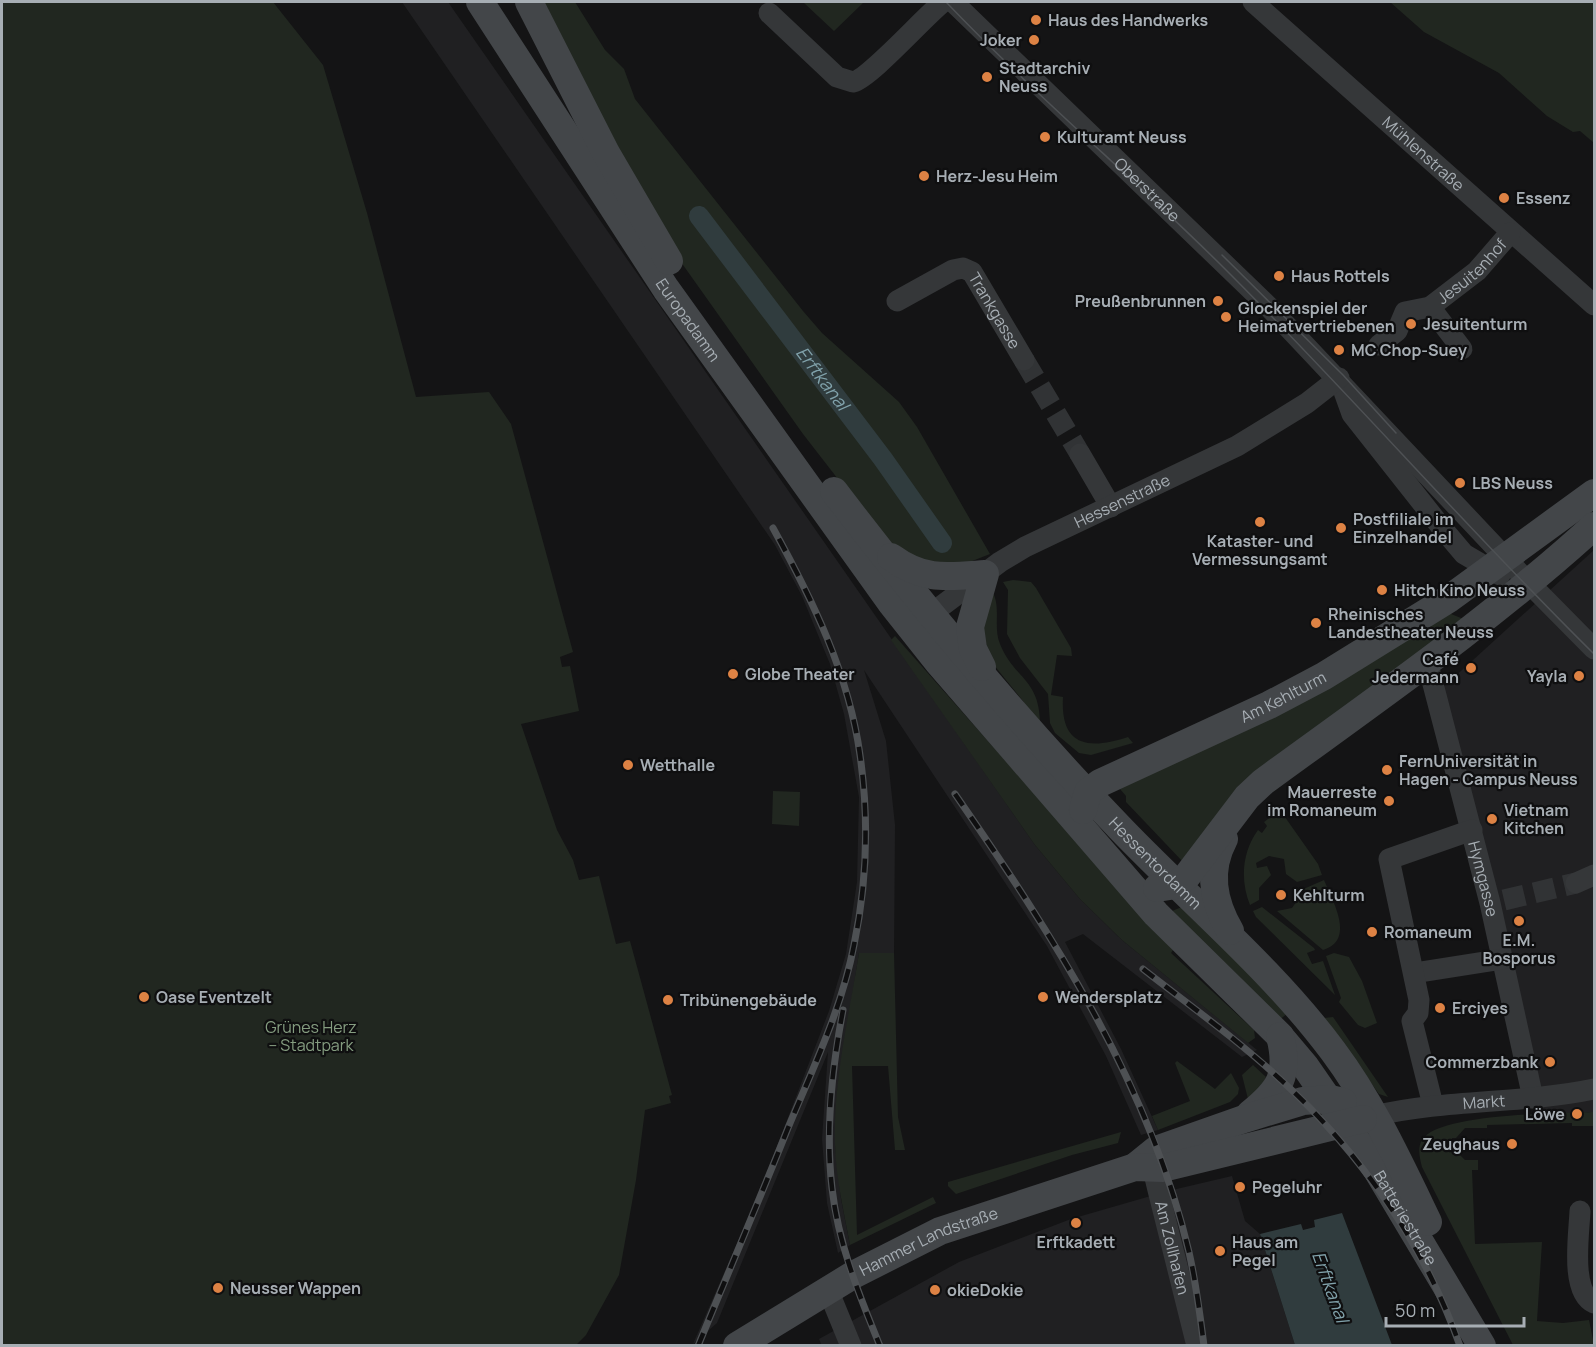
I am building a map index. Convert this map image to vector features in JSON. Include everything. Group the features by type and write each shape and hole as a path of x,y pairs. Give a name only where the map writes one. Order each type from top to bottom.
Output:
{"main road":[{"name":"Europadamm","path":"480,2 666,289 920,622"},
{"name":"Europadamm","path":"497,2 608,175 679,279 875,545 920,622"},
{"path":"529,2 606,153 679,279"},
{"name":"Am Kehlturm","path":"1088,792 1116,774 1223,727 1324,676 1450,598 1594,493"},
{"path":"1119,873 1155,888 1165,889 1176,885 1187,876 1263,782 1529,584 1594,526"},
{"path":"875,545 901,564 927,576 985,574 970,627 970,638 972,650 986,678"},
{"name":"Hessentordamm","path":"920,622 986,678 1088,792 1176,885 1235,941 1305,1016 1334,1052 1374,1116"},
{"name":"Hessentordamm","path":"920,622 1087,836 1190,949 1280,1036 1347,1123"},
{"path":"1087,836 1082,814 1088,792"},
{"path":"1235,941 1218,908 1213,876 1221,843 1239,809"},
{"name":"Hammer Landstraße","path":"1244,1119 1272,1095 1281,1080 1285,1055 1280,1036"},
{"path":"1300,1134 1319,1117 1330,1099 1337,1077 1334,1052"},
{"name":"Hammer Landstraße","path":"737,1346 828,1290 956,1224 1148,1162 1244,1119 1303,1101 1330,1099 1346,1102 1374,1116"},
{"name":"Hammer Landstraße","path":"1148,1162 1300,1134 1374,1116"},
{"name":"Batteriestraße","path":"1374,1116 1452,1272 1465,1312"},
{"name":"Batteriestraße","path":"1347,1123 1465,1312 1482,1346"}],"street":[{"path":"769,13 837,77 853,82 866,76 920,21 943,2"},
{"name":"Oberstraße","path":"953,2 1243,281 1339,378 1497,564 1529,584 1594,649"},
{"name":"Mühlenstraße","path":"1253,2 1594,306"},
{"name":"Jesuitenhof","path":"1379,345 1397,331 1405,312 1430,307 1477,271 1510,233"},
{"name":"Trankgasse","path":"897,301 953,270 963,268 972,272 1024,360"},
{"name":"Jesuitenhof","path":"1430,307 1462,349"},
{"name":"Hessenstraße","path":"920,622 1025,547 1237,446 1307,403 1339,378"},
{"path":"1080,454 1111,507"},
{"name":"Hymgasse","path":"1427,661 1472,830 1497,902 1503,959 1533,1098"},
{"path":"1433,1106 1412,1022 1418,1013 1419,1000 1389,860 1472,830"},
{"path":"1414,973 1503,959"},
{"name":"Markt","path":"1374,1116 1433,1106 1533,1098 1594,1090"},
{"name":"Am Zollhafen","path":"1148,1162 1197,1346"},
{"path":"1580,1211 1579,1282 1585,1296 1594,1303"},
{"path":"828,1290 851,1346"}],"shaded area":[{"path":"402,2 448,2 1035,845 1080,899 1122,940 1257,1050 1242,1057 1083,934 1065,942 1121,1049 1158,1130 1141,1135 1106,1056 1047,946 864,670 886,741 895,825 894,953 859,953 838,1086 835,1145 841,1199 850,1245 838,1253 827,1203 822,1139 828,1052 717,1323 693,1344 759,1193 829,1011 846,954 857,882 859,797 844,714 830,664 802,596 775,545"},
{"path":"1594,550 1594,1112 1535,1115 1439,691"},
{"path":"1232,1176 1245,1221 1260,1234 1295,1345 822,1346 819,1339 959,1262 1071,1219 1168,1191"}],"green space":[{"name":"Grünes Herz – Stadtpark","path":"2,2 273,2 323,65 367,213 416,397 489,392 511,424 573,652 560,657 562,667 570,666 579,711 521,724 557,830 573,860 579,880 599,876 616,944 630,941 672,1095 669,1096 671,1103 645,1110 636,1180 619,1275 586,1335 576,1345 2,1345"},
{"path":"537,2 575,2 605,50 624,69 635,99 803,311 822,333 899,402 917,427 990,554 962,565 924,565 886,541 803,434 666,241","holes":["703,212 887,455 946,541 937,546 879,462 693,220"]},
{"path":"803,2 864,2 834,31"},
{"path":"1390,2 1594,2 1594,143 1580,131 1573,132 1547,116 1499,73 1424,32"},
{"path":"1013,580 1031,582 1071,648 1072,656 1057,655 1051,695 1063,697 1063,714 1066,726 1072,735 1080,741 1090,743 1128,737 1133,743 1091,755 1079,753 1055,733 1050,723 1048,694 1020,658 1007,634 1008,590 1003,582"},
{"path":"993,593 998,638 1006,656 1031,687 1035,696 1039,707 1040,722 1036,726 1023,701 985,654 982,624"},
{"path":"1446,612 1466,620 1184,863 1126,802 1126,796 1120,789"},
{"path":"895,636 1173,950 1171,953 1254,1030 1255,1038 1248,1043 1122,940 1080,899 1035,845 891,640"},
{"path":"773,791 800,792 799,826 772,824"},
{"path":"1280,810 1318,864 1322,875 1297,882 1286,874 1284,859 1269,856 1256,863 1257,868 1267,866 1271,875 1259,888 1259,900 1250,905 1244,876 1249,847 1258,830 1262,833 1267,826 1264,822"},
{"path":"1324,880 1336,909 1340,929 1333,945 1323,950 1277,911 1292,908 1299,898 1299,891"},
{"path":"1187,905 1288,1013 1278,1021 1172,911"},
{"path":"1262,907 1314,948 1315,950 1307,953 1312,964 1323,961 1335,995 1256,917 1253,911"},
{"path":"859,953 894,953 898,1117 905,1150 895,1150 888,1066 852,1066 857,1235 933,1197 936,1203 850,1245 837,1170 835,1121 842,1049"},
{"path":"1334,953 1349,957 1362,981 1377,1023 1365,1028 1358,1025 1339,1002 1341,998 1326,956"},
{"path":"1333,1017 1388,1097 1379,1094 1324,1018"},
{"path":"1177,1061 1215,1089 1231,1073 1239,1088 1238,1094 1230,1102 1158,1130 1152,1116 1190,1101 1175,1063"},
{"path":"1253,1065 1266,1077 1262,1086 1248,1099 1242,1075"},
{"path":"1594,1112 1594,1126 1572,1126 1572,1123 1487,1125 1487,1128 1465,1128 1456,1138 1452,1138 1452,1150 1465,1160 1478,1160 1478,1170 1472,1170 1475,1244 1542,1242 1537,1321 1563,1323 1589,1320 1594,1345 1513,1345 1422,1167 1419,1154 1420,1143 1432,1131 1451,1124 1502,1116"},
{"path":"1121,1132 1118,1143 1072,1155 956,1194 948,1186 948,1182"}],"water":[{"path":"1342,1213 1392,1345 1295,1345 1260,1234 1301,1224 1303,1230 1315,1227 1314,1220"}],"waterway":[{"name":"Erftkanal","path":"699,216 883,459 942,543"}],"tunnel":[{"path":"1024,360 1080,454"},
{"path":"1504,900 1576,883"}],"tram line":[{"path":"946,2 1268,312 1500,558 1594,654"},
{"path":"1222,255 1343,375 1396,433"}],"railway":[{"path":"698,1346 834,1015 849,968 862,898 865,803 855,725 838,666 827,638 802,582 773,528"},
{"path":"955,794 1061,956 1123,1070 1149,1129 1171,1190 1189,1252 1204,1346"},
{"path":"1143,969 1265,1065 1338,1138 1387,1202 1409,1236 1445,1308 1460,1346"},
{"path":"843,1010 831,1098 829,1143 832,1188 844,1249 880,1346"}],"place":[{"name":"Haus des Handwerks","path":"1036,20"},
{"name":"Joker","path":"1034,40"},
{"name":"Stadtarchiv Neuss","path":"987,77"},
{"name":"Kulturamt Neuss","path":"1045,137"},
{"name":"Herz-Jesu Heim","path":"924,176"},
{"name":"Essenz","path":"1504,198"},
{"name":"Haus Rottels","path":"1279,276"},
{"name":"Preußenbrunnen","path":"1218,301"},
{"name":"Glockenspiel der Heimatvertriebenen","path":"1226,317"},
{"name":"Jesuitenturm","path":"1411,324"},
{"name":"MC Chop-Suey","path":"1339,350"},
{"name":"LBS Neuss","path":"1460,483"},
{"name":"Kataster- und Vermessungsamt","path":"1260,522"},
{"name":"Postfiliale im Einzelhandel","path":"1341,528"},
{"name":"Hitch Kino Neuss","path":"1382,590"},
{"name":"Rheinisches Landestheater Neuss","path":"1316,623"},
{"name":"Café Jedermann","path":"1471,668"},
{"name":"Globe Theater","path":"733,674"},
{"name":"Yayla","path":"1579,676"},
{"name":"Wetthalle","path":"628,765"},
{"name":"FernUniversität in Hagen - Campus Neuss","path":"1387,770"},
{"name":"Mauerreste im Romaneum","path":"1389,801"},
{"name":"Vietnam Kitchen","path":"1492,819"},
{"name":"Kehlturm","path":"1281,895"},
{"name":"E.M. Bosporus","path":"1519,921"},
{"name":"Romaneum","path":"1372,932"},
{"name":"Oase Eventzelt","path":"144,997"},
{"name":"Wendersplatz","path":"1043,997"},
{"name":"Tribünengebäude","path":"668,1000"},
{"name":"Erciyes","path":"1440,1008"},
{"name":"Commerzbank","path":"1550,1062"},
{"name":"Löwe","path":"1577,1114"},
{"name":"Zeughaus","path":"1512,1144"},
{"name":"Pegeluhr","path":"1240,1187"},
{"name":"Erftkadett","path":"1076,1223"},
{"name":"Haus am Pegel","path":"1220,1251"},
{"name":"Neusser Wappen","path":"218,1288"},
{"name":"okieDokie","path":"935,1290"}]}
